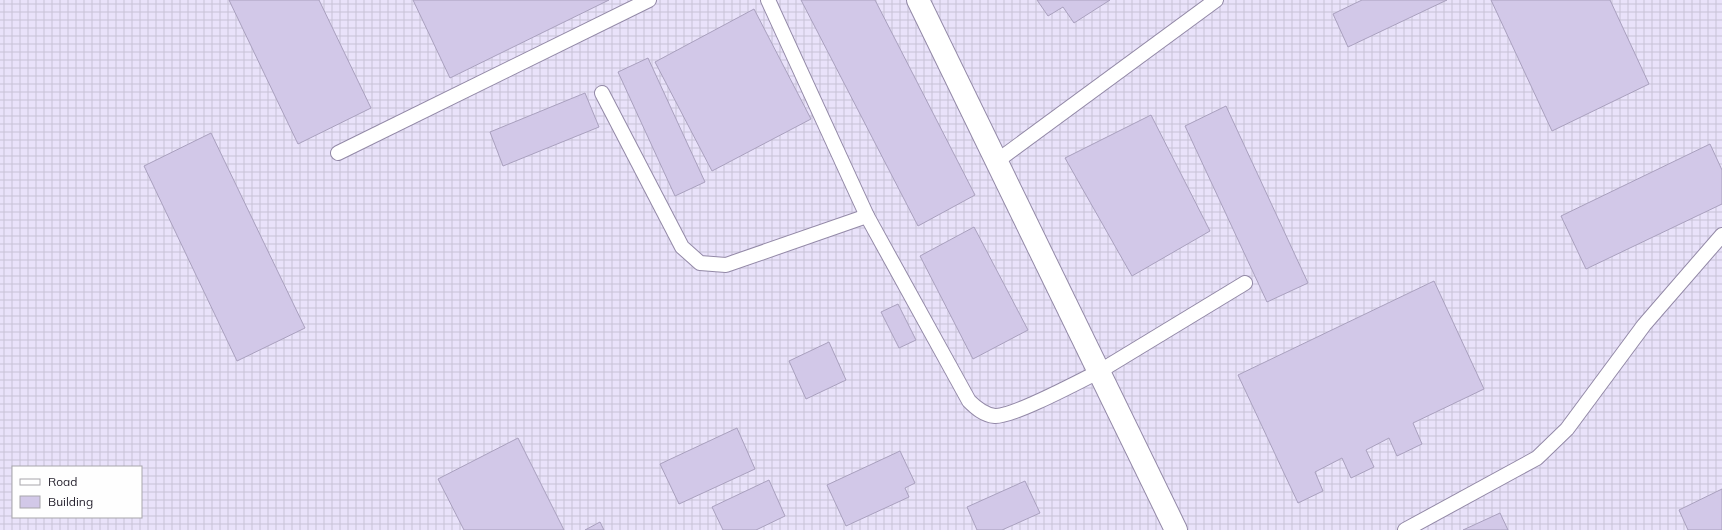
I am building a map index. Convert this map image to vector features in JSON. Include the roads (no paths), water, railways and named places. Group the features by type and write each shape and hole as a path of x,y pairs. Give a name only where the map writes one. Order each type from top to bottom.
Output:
{"street":[{"path":"918,0 1100,371 1176,530"}],"lane":[{"path":"338,153 649,0"},
{"path":"768,0 867,216 968,401 980,412 995,416 1009,414 1100,371 1244,283"},
{"path":"997,161 1216,0"},
{"path":"602,94 682,247 700,263 726,265 867,216"},
{"path":"1405,530 1537,458 1567,429 1644,325 1722,235"}]}
